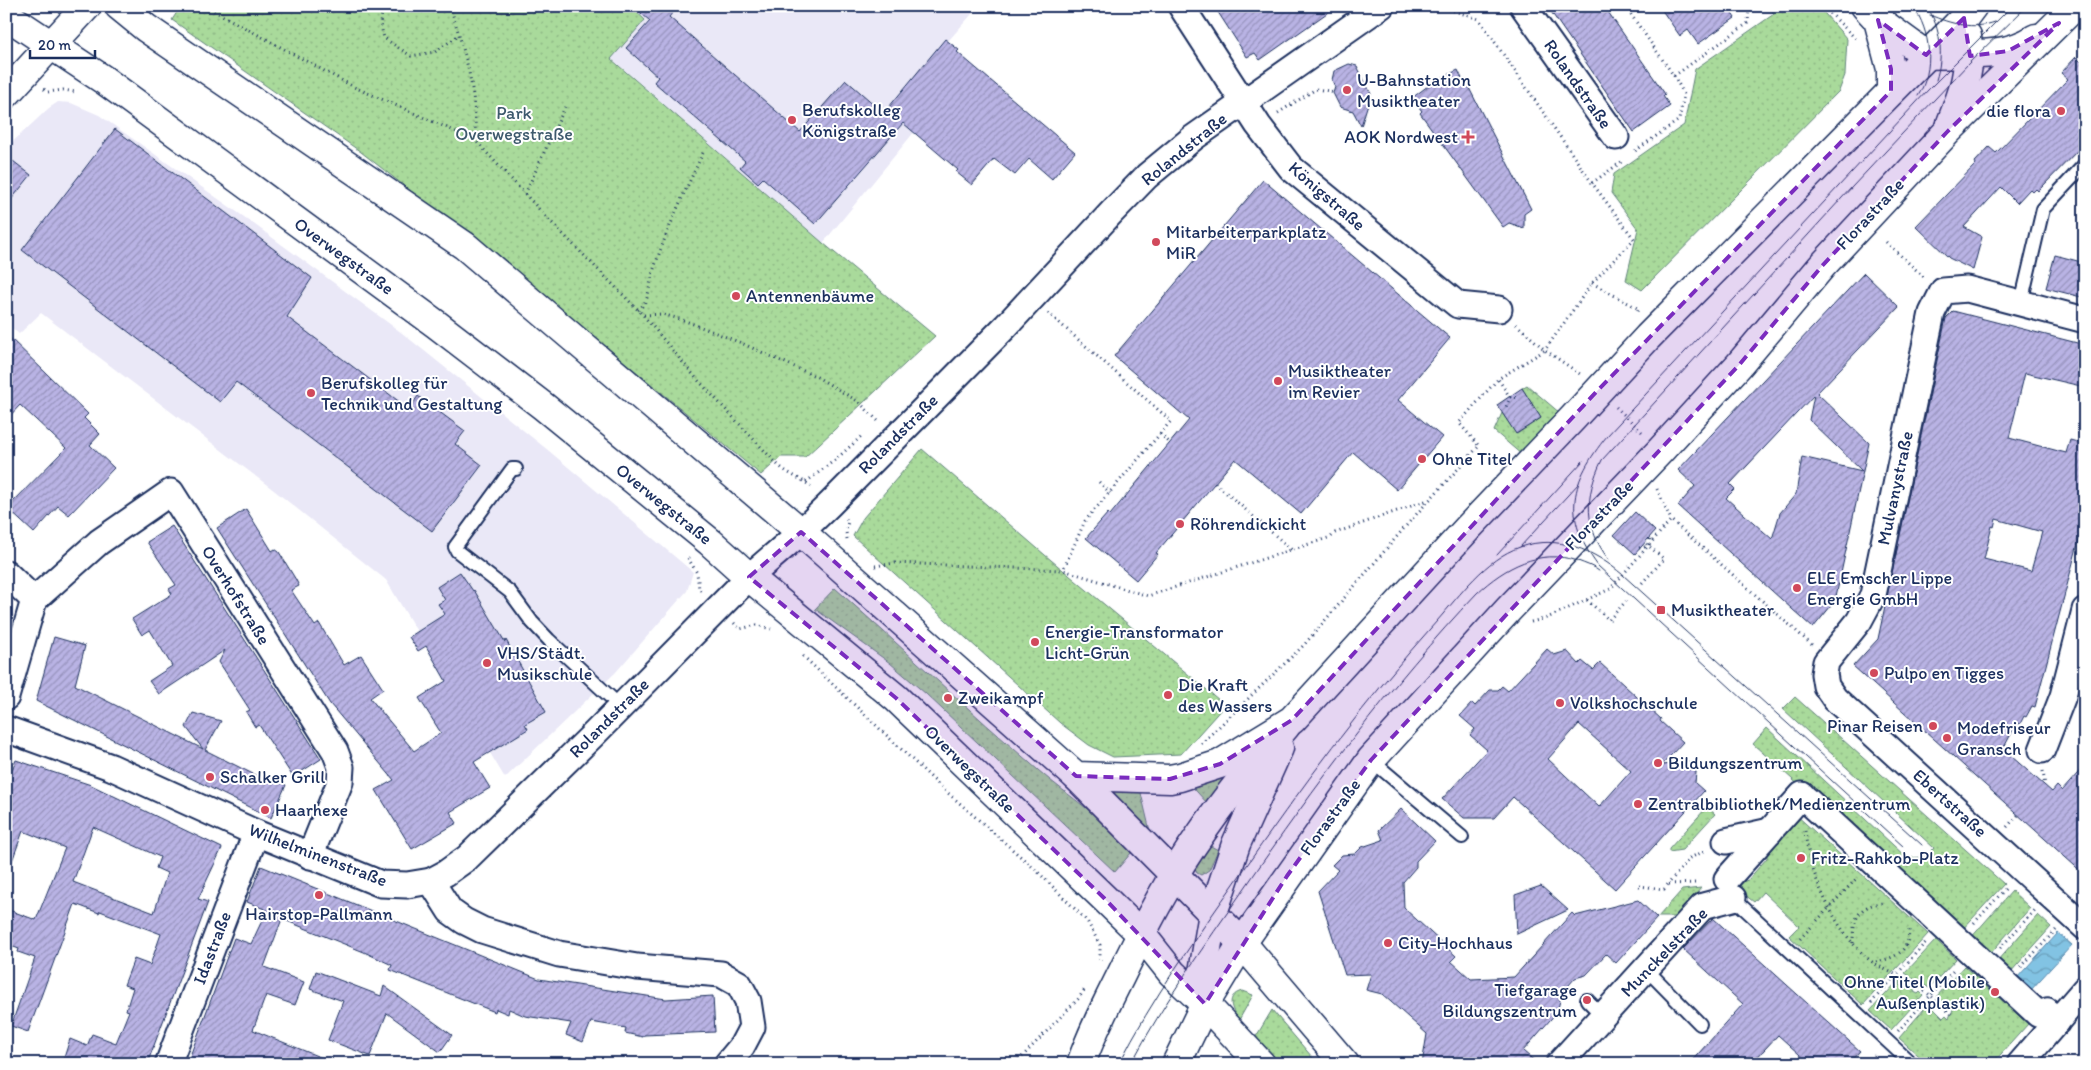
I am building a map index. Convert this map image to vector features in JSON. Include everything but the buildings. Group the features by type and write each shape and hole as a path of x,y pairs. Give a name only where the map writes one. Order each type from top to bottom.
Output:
{"main road":[{"path":"15,85 87,6"},
{"path":"119,6 146,28 465,246 801,532 1076,776 1242,943 1345,1064"},
{"path":"1081,1064 1117,983 1174,874 1207,826 1254,764 1468,528 1574,418 1592,380 1891,91 1926,55 1965,10"},
{"path":"1948,130 1964,89 1970,55 1965,10"},
{"path":"1872,13 1926,55 1970,55 2008,51 2031,41 2067,14"},
{"path":"1872,13 1887,47 1891,69 1891,91"},
{"name":"Florastraße","path":"1176,1064 1204,1004 1242,943 1371,760 1508,610 1660,451 1739,365 1822,266 1948,130 2067,14"},
{"name":"Overwegstraße","path":"6,15 104,80 436,324 551,412 710,542 749,577 896,698 1141,934 1172,973 1261,1064"},
{"path":"1076,776 1170,779 1180,777 1220,764 1292,720"},
{"path":"1204,1004 1203,972 1213,913 1236,844 1292,720"}],"street":[{"name":"Königstraße","path":"1181,6 1258,125 1291,168 1458,305 1499,309"},
{"name":"Rolandstraße","path":"431,881 467,858 621,707 749,577 830,504 1032,298 1147,176 1193,138 1380,6"},
{"name":"Rolandstraße","path":"1523,6 1616,137"},
{"path":"1943,291 1967,289 2085,320"},
{"name":"Mulvanystraße","path":"1825,668 1859,621 1872,595 1932,313 1943,291"},
{"name":"Overhofstraße","path":"34,600 99,542 171,492 335,751 341,767 340,782 310,856"},
{"path":"6,573 34,600 6,697"},
{"path":"2042,750 2063,696 2085,610"},
{"name":"Ebertstraße","path":"1825,668 1826,686 1835,699 2078,920"},
{"name":"Wilhelminenstraße","path":"6,729 111,766 256,833 382,884 407,885 431,881"},
{"path":"1730,888 1770,831 1805,798 2038,1014 2047,1012 2057,1022"},
{"path":"1726,841 1770,831"},
{"name":"Idastraße","path":"168,1064 256,833"},
{"path":"431,881 450,911 482,930 559,954 637,968 721,974 739,984 748,1000 752,1027 742,1046 727,1064"},
{"name":"Munckelstraße","path":"1559,1064 1595,1008 1646,969 1703,906 1730,888"},
{"path":"2020,1064 2085,990"}],"lane":[{"path":"2021,303 2043,209 2085,164"},
{"path":"516,469 512,470 455,547 457,551 510,592 532,622 549,640 621,707"},
{"path":"1371,760 1462,837"},
{"path":"1730,888 1790,950 1912,1064"},
{"path":"1646,969 1700,1024"}],"path":[{"path":"204,6 354,87 475,140 643,315 696,378 778,465 806,482 848,521 846,532 848,543"},
{"path":"384,6 380,22 384,38 411,56 435,52 459,35"},
{"path":"450,6 468,62 475,104 475,140"},
{"path":"1200,745 1304,645 1430,499 1479,446 1459,423 1498,379 1545,350 1592,283 1634,239 1592,183 1479,19 1439,6"},
{"path":"1592,183 1679,120 1684,94 1674,76 1625,6"},
{"path":"1674,76 1748,23 1749,6"},
{"path":"1823,6 1857,39"},
{"path":"15,85 48,92 63,90 78,93"},
{"path":"1258,125 1316,89 1336,92"},
{"path":"525,194 565,107"},
{"path":"638,310 644,306 647,298 673,214 703,153"},
{"path":"1886,242 1927,280 1943,291"},
{"path":"1592,283 1639,309 1633,315"},
{"path":"1032,298 1171,421 1086,521 1063,570"},
{"path":"1499,309 1545,350 1592,380 1660,451"},
{"path":"643,315 662,314 711,329 817,377 859,402 878,421"},
{"path":"1498,379 1513,403"},
{"path":"1510,398 1520,398"},
{"path":"1506,407 1510,398"},
{"path":"1160,434 1170,443"},
{"path":"1098,482 1110,492"},
{"path":"1215,483 1292,550"},
{"path":"1655,486 1672,520 1823,654 1825,668"},
{"path":"874,566 895,564 1063,570 1148,596 1292,550 1430,499"},
{"path":"1526,623 1547,618 1610,589 1672,520"},
{"path":"1649,546 1650,536"},
{"path":"1642,583 1664,560 1644,542"},
{"path":"1638,548 1649,546"},
{"path":"868,561 882,573"},
{"path":"1586,600 1609,620 1626,601"},
{"path":"800,653 940,786 1037,871 1087,921 1100,945 1099,968 1117,983"},
{"path":"1805,798 1805,833 1814,871 1829,908 1853,943 1867,958 1930,995 1951,1014"},
{"path":"1639,886 1664,889 1690,858 1726,841"},
{"path":"1790,950 1873,861"},
{"path":"1868,1064 1930,995 1964,945 2023,870"},
{"path":"1668,884 1696,883"},
{"path":"1861,1015 1897,974 1964,945 2050,894"},
{"path":"1853,943 1855,919 1861,910 1870,905 1888,904"},
{"path":"1875,962 1900,954 1905,947 1909,927 1906,919"},
{"path":"2006,984 2078,920"},
{"path":"1015,1064 1078,999 1088,984"}],"highlighted area":[{"path":"1964,18 1970,56 2008,51 2059,23 1948,131 1822,266 1739,365 1371,760 1287,876 1205,1004 1104,898 896,698 749,577 801,532 1076,776 1170,779 1220,764 1292,720 1598,390 1891,91 1891,69 1878,20 1926,55"}],"shaded area":[{"name":"Berufskolleg Königstraße","path":"630,6 979,6 889,108 915,131 823,243 611,58 645,20"},
{"name":"Berufskolleg für Technik und Gestaltung","path":"58,102 71,103 99,115 247,219 402,333 549,451 693,572 687,591 615,673 505,778 386,580 275,491 41,313 19,334 6,323 6,148"}],"green space":[{"name":"Park Overwegstraße","path":"181,6 630,6 645,20 611,59 823,243 935,336 805,457 781,457 761,475 540,292 361,152 172,20"},
{"path":"1769,6 1818,6 1847,39 1845,75 1839,91 1642,290 1626,280 1638,229 1611,193 1614,174 1684,125 1695,69 1774,14"},
{"path":"1527,385 1561,414 1522,455 1494,431 1502,413 1517,434 1541,418 1522,388"},
{"path":"922,449 1045,555 1225,705 1181,754 1113,757 1089,745 1060,723 853,536 863,518"},
{"path":"835,588 1012,748 1111,829 1131,853 1115,872 926,694 890,663 815,609"},
{"path":"1795,697 2004,884 1961,931 1753,744 1767,728 1907,858 1926,857 1934,848 1783,709"},
{"path":"1231,769 1207,803 1188,782"},
{"path":"1104,785 1140,789 1150,831"},
{"path":"1707,807 1715,814 1682,850 1669,852 1669,849"},
{"path":"1795,814 1928,934 1863,1005 1789,936 1799,926 1763,892 1754,902 1736,888 1736,884 1748,880 1767,858 1766,844"},
{"path":"1209,845 1218,850 1209,870 1201,875 1197,873 1195,868 1201,853"},
{"path":"1701,888 1677,917 1658,917 1682,890"},
{"path":"2012,891 2030,908 1989,955 1970,939"},
{"path":"2038,915 2051,927 2009,974 1996,962"},
{"path":"1936,940 1956,959 1929,988 1905,973"},
{"path":"1964,966 2028,1024 1992,1064 1984,1064 1983,1061 1975,1064 1928,1064 1899,1038 1931,1001 1936,1006 1934,1009 1943,1018 1946,1015 1949,1018 1953,1010 1937,996"},
{"path":"1899,980 1901,982 1900,985 1906,988 1908,985 1915,989 1914,992 1918,994 1920,992 1923,995 1891,1030 1870,1011"},
{"path":"1242,991 1253,995 1239,1020 1232,1007 1231,999"},
{"path":"1272,1010 1318,1064 1279,1064 1254,1040"}],"water":[{"path":"2058,933 2072,945 2030,991 2016,979"}],"tram line":[{"path":"1913,6 1924,27 1929,51 1927,74 1918,96"},
{"path":"1927,6 1932,15 1940,42 1940,61 1936,80"},
{"path":"1944,6 1957,10 1971,11 1992,9 1999,6"},
{"path":"1904,847 1598,566 1586,548 1579,531 1575,515 1575,499 1585,468 1607,436 1928,90 2012,6"},
{"path":"1609,560 1595,536 1589,512 1592,487 1602,460 1852,187 1968,64 2027,6"},
{"path":"1930,15 1946,21 1970,26 1995,22"},
{"path":"1497,555 1583,461"},
{"path":"1520,547 1579,483"},
{"path":"1119,1064 1160,992 1333,746 1464,589 1496,560 1520,547 1534,543 1548,542 1575,547 1600,558 1612,566 1922,845"},
{"path":"1131,1064 1185,975 1298,812 1384,700 1477,593 1511,568 1523,562 1536,559 1564,558 1592,566 1599,571"}],"place":[{"name":"U-Bahnstation Musiktheater","path":"1347,90"},
{"name":"die flora","path":"2061,111"},
{"name":"Berufskolleg Königstraße","path":"792,120"},
{"name":"AOK Nordwest","path":"1468,137"},
{"name":"Mitarbeiterparkplatz MiR","path":"1156,242"},
{"name":"Antennenbäume","path":"736,296"},
{"name":"Musiktheater im Revier","path":"1278,381"},
{"name":"Berufskolleg für Technik und Gestaltung","path":"311,393"},
{"name":"Ohne Titel","path":"1422,459"},
{"name":"Röhrendickicht","path":"1180,524"},
{"name":"ELE Emscher Lippe Energie GmbH","path":"1797,588"},
{"name":"Musiktheater","path":"1661,610"},
{"name":"Energie-Transformator Licht-Grün","path":"1035,642"},
{"name":"VHS/Städt. Musikschule","path":"487,663"},
{"name":"Pulpo en Tigges","path":"1874,673"},
{"name":"Die Kraft des Wassers","path":"1168,695"},
{"name":"Zweikampf","path":"948,698"},
{"name":"Volkshochschule","path":"1560,703"},
{"name":"Pinar Reisen","path":"1933,726"},
{"name":"Modefriseur Gransch","path":"1947,738"},
{"name":"Bildungszentrum","path":"1658,763"},
{"name":"Schalker Grill","path":"210,777"},
{"name":"Zentralbibliothek/Medienzentrum","path":"1638,804"},
{"name":"Haarhexe","path":"265,810"},
{"name":"Fritz-Rahkob-Platz","path":"1801,858"},
{"name":"Hairstop-Pallmann","path":"319,895"},
{"name":"City-Hochhaus","path":"1388,943"},
{"name":"Ohne Titel (Mobile Außenplastik)","path":"1995,992"},
{"name":"Tiefgarage Bildungszentrum","path":"1587,1000"}]}
